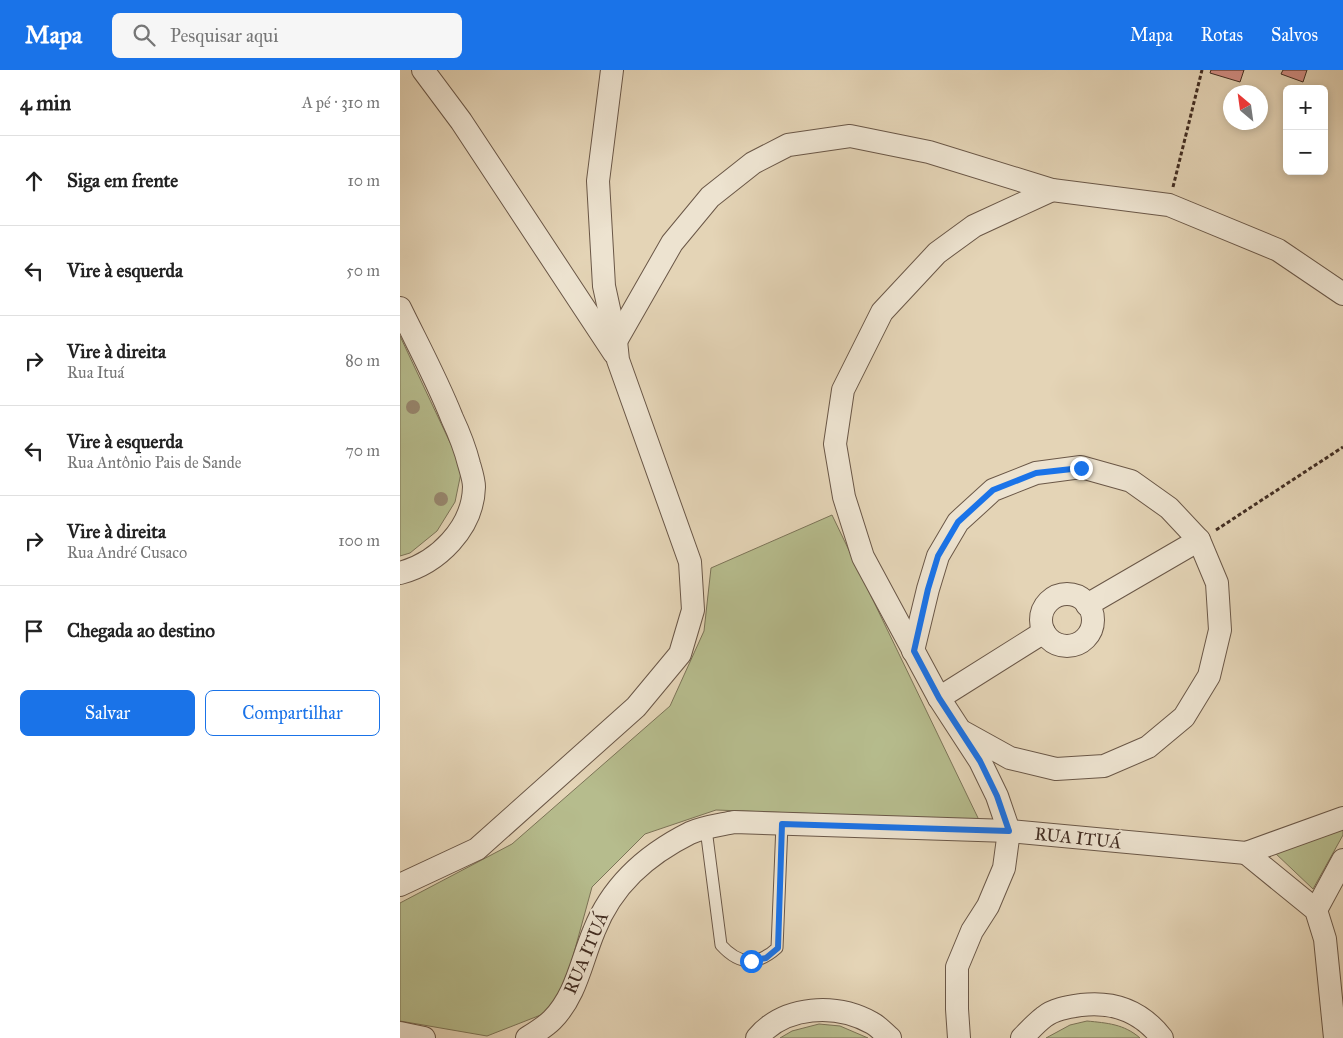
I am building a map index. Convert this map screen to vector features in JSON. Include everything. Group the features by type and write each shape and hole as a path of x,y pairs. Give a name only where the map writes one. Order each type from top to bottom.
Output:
{"street":[{"path":"423,70 462,121 617,351"},
{"path":"400,885 477,850 636,707 680,654 693,610 690,562 617,351 604,286 598,181 612,70"},
{"path":"617,351 672,243 710,197 753,163 788,145 850,136 929,152 1052,190 1169,205 1278,250 1343,294"},
{"path":"960,1038 957,1009 957,968 972,931 988,906 1004,868 1009,831 997,796 980,761 939,698 863,557 844,497 835,444 843,390 882,312 937,253 974,226 1052,190"},
{"path":"400,308 445,400 466,451 474,486 469,512 456,536 434,558 400,573"},
{"path":"914,651 928,589 938,556 958,522 993,490 1036,473 1081,468 1131,481 1169,508 1199,540 1217,583 1220,630 1214,658 1209,676 1184,717 1148,747 1104,766 1056,769 1010,758 960,730"},
{"path":"1087,604 1199,540"},
{"path":"1069,594 1087,604 1092,617 1092,626 1082,641 1070,646 1052,642 1041,626 1041,617 1049,601 1057,596 1069,594"},
{"path":"939,698 1044,632"},
{"name":"RUA ITUÁ","path":"527,1038 552,1021 571,994 606,904 625,879 652,855 692,832 706,828 734,822 1009,831 1246,853 1343,818"},
{"path":"1246,853 1316,910 1334,936 1335,1038"},
{"path":"1316,910 1343,860"},
{"path":"1022,1038 1045,1016 1067,1007 1098,1003 1123,1008 1151,1024 1162,1038"},
{"path":"757,1038 764,1030 778,1021 812,1010 840,1010 873,1023 890,1038"},
{"path":"400,1033 424,1038"}],"lane":[{"path":"706,828 721,945 731,956 751,961 766,958 778,948 782,824"}],"path":[{"path":"1169,205 1202,70"},
{"path":"1199,540 1343,447"}],"green space":[{"path":"400,336 462,468 455,502 437,531 410,553 400,556"},
{"path":"832,515 979,820 716,810 645,834 592,887 569,971 551,1011 487,1036 400,1021 400,903 512,844 670,706 704,631 711,568"},
{"path":"1343,828 1343,835 1313,889 1274,852"},
{"path":"1087,1021 1121,1027 1140,1038 1046,1038 1070,1025"},
{"path":"819,1024 840,1026 868,1038 780,1038 792,1031"}],"building":[{"path":"1211,70 1244,70 1240,82 1210,73"},
{"path":"1283,70 1307,70 1303,82 1281,74"}],"route":[{"path":"751,961 766,958 778,948 782,824 1009,831 997,796 980,761 939,698 914,651 928,589 938,556 958,522 993,490 1036,473 1081,468"}]}
